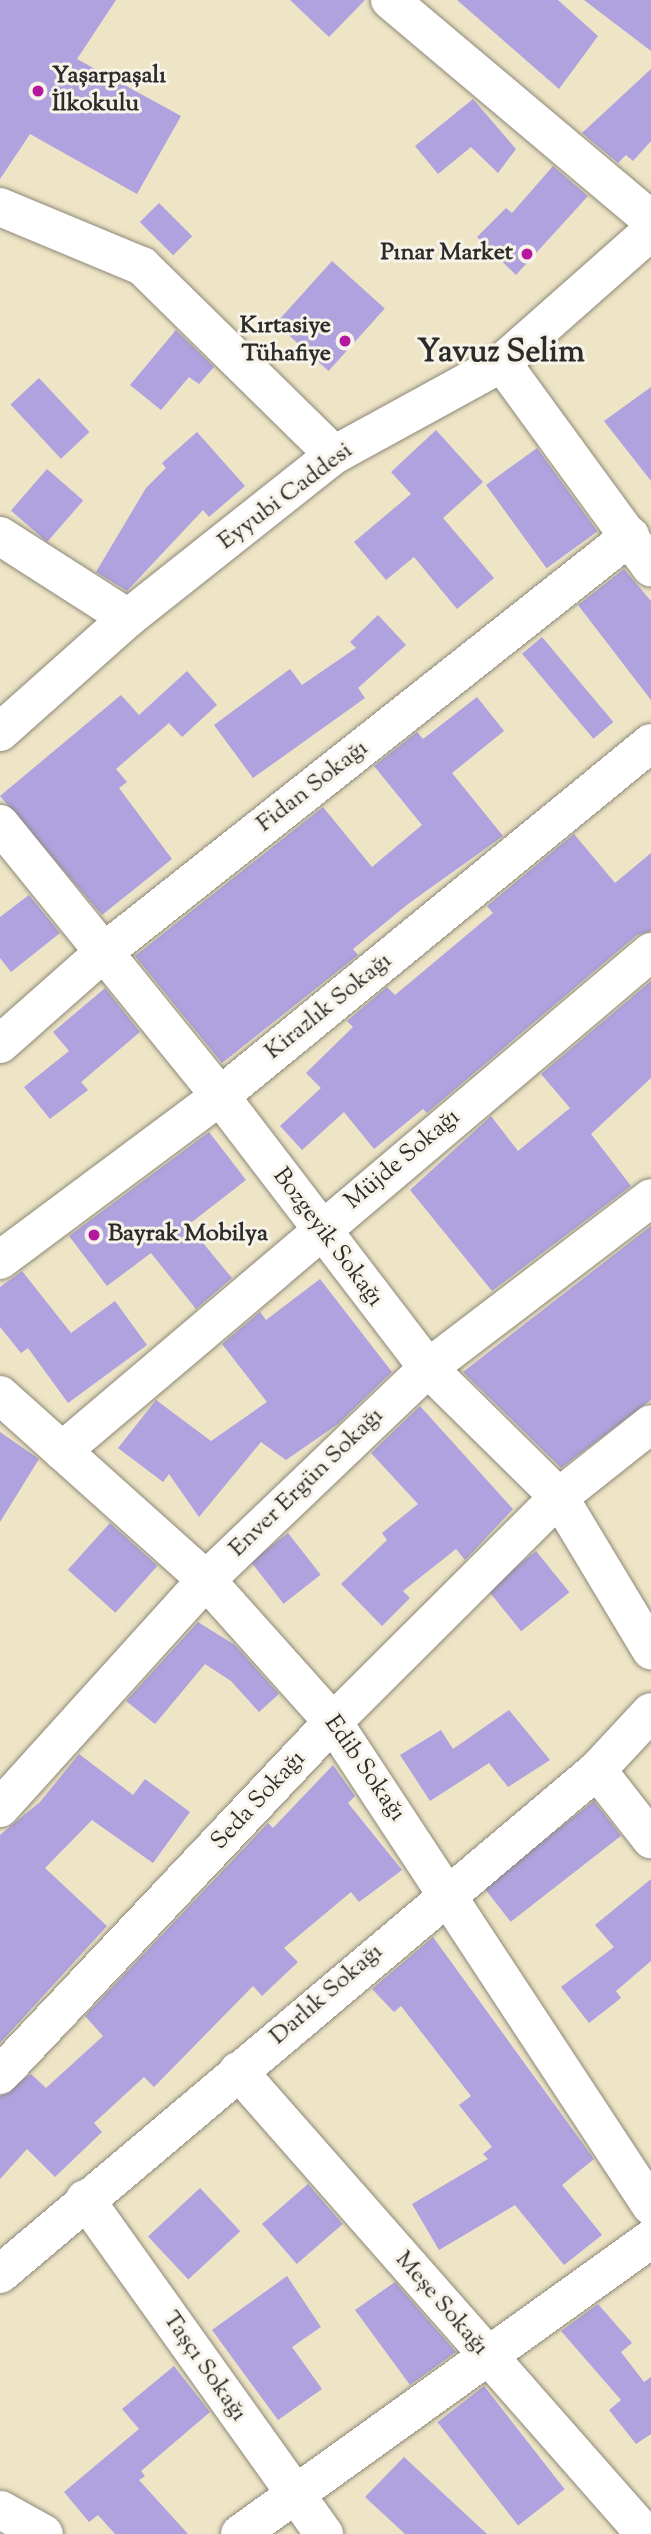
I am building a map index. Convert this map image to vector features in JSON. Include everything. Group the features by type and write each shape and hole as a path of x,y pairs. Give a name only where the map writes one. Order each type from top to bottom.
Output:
{"street":[{"path":"390,0 651,220"},
{"path":"0,206 142,266 334,455"},
{"name":"Eyyubi Caddesi","path":"0,732 128,618 334,455 502,363 651,231"},
{"path":"502,363 641,552"},
{"path":"0,536 128,618"},
{"name":"Fidan Sokağı","path":"0,1044 104,953 641,552"},
{"name":"Kirazlık Sokağı","path":"0,1260 220,1096 651,743"},
{"name":"Bozgeyik Sokağı","path":"0,824 220,1096 428,1368 559,1497 651,1650"},
{"name":"Müjde Sokağı","path":"62,1451 651,952"},
{"name":"Enver Ergün Sokağı","path":"0,1808 206,1580 428,1368 651,1198"},
{"name":"Edib Sokağı","path":"0,1395 206,1580 333,1722 448,1891 651,2206"},
{"name":"Seda Sokağı","path":"0,2076 333,1722 559,1497 651,1424"},
{"name":"Darlık Sokağı","path":"0,2274 448,1891 597,1770 651,1713"},
{"path":"597,1770 651,1839"},
{"name":"Meşe Sokağı","path":"238,2071 645,2534"},
{"name":"Taşçı Sokağı","path":"85,2199 324,2534"},
{"path":"240,2534 651,2239"},
{"path":"0,2509 5,2534"},
{"path":"0,2509 44,2534"}],"building":[{"path":"0,0 116,0 77,59 181,116 137,194 30,134 0,179"},
{"path":"290,0 365,0 329,37"},
{"path":"457,0 558,0 598,36 559,89"},
{"path":"584,0 651,0 651,51"},
{"path":"651,69 651,141 633,161 626,155 618,163 582,133"},
{"path":"473,99 516,149 498,173 471,147 438,174 415,146"},
{"path":"553,166 588,196 516,275 477,237 506,208 512,213"},
{"path":"159,203 192,236 173,255 140,222"},
{"path":"332,261 385,309 329,371 276,323"},
{"path":"176,330 214,367 199,384 189,377 161,410 130,385"},
{"path":"39,378 89,432 61,459 10,405"},
{"path":"651,387 651,481 604,421"},
{"path":"436,430 483,482 443,518 494,578 457,609 414,557 386,580 354,542 411,494 391,472"},
{"path":"197,432 245,486 209,517 203,510 127,591 96,572 146,488 166,468 162,463"},
{"path":"537,448 598,531 547,568 486,485"},
{"path":"47,469 83,500 47,542 11,511"},
{"path":"624,569 651,601 651,700 578,605"},
{"path":"378,615 406,645 358,688 365,698 253,778 214,725 290,669 302,685 356,648 350,642"},
{"path":"542,637 613,722 593,739 522,654"},
{"path":"187,671 217,705 182,737 169,723 116,769 127,782 119,788 172,859 102,915 0,796 121,695 139,715"},
{"path":"477,697 504,731 452,773 503,836 408,904 353,949 358,955 222,1063 135,956 323,807 372,867 422,825 374,766 417,732 423,739"},
{"path":"574,834 615,883 651,853 651,931 637,935 427,1113 423,1109 374,1149 344,1112 302,1150 280,1126 321,1088 306,1073 353,1027 347,1021 387,987 395,995 493,913 487,906"},
{"path":"29,895 60,933 11,972 0,958 0,917"},
{"path":"651,981 651,1078 591,1134 631,1186 492,1291 410,1190 491,1116 518,1151 570,1108 541,1074"},
{"path":"105,988 140,1032 81,1082 88,1090 50,1119 24,1087 69,1051 53,1032"},
{"path":"209,1132 246,1180 188,1225 232,1278 196,1309 151,1253 107,1286 69,1236"},
{"path":"651,1226 651,1400 561,1468 463,1372"},
{"path":"22,1271 71,1333 115,1301 147,1345 68,1403 28,1348 21,1353 0,1327 0,1287"},
{"path":"320,1279 392,1372 338,1424 286,1460 261,1442 199,1517 169,1474 163,1482 118,1448 156,1400 211,1441 267,1402 222,1344 260,1312 266,1320"},
{"path":"420,1406 513,1509 465,1560 456,1549 403,1591 410,1598 382,1626 341,1584 387,1540 382,1533 418,1504 371,1453"},
{"path":"0,1432 39,1459 0,1522"},
{"path":"110,1523 158,1566 115,1613 68,1570"},
{"path":"288,1533 321,1575 284,1604 251,1562"},
{"path":"536,1551 569,1592 521,1631 488,1590"},
{"path":"198,1622 235,1645 279,1694 259,1712 231,1681 205,1664 155,1724 126,1701"},
{"path":"509,1710 550,1760 508,1787 489,1763 430,1801 400,1755 441,1730 453,1749"},
{"path":"79,1754 133,1795 145,1779 190,1812 153,1863 92,1820 45,1868 107,1926 0,2043 0,1835 40,1802"},
{"path":"333,1765 355,1796 348,1803 402,1870 359,1902 351,1892 284,1948 298,1962 262,1996 253,1986 154,2087 144,2077 94,2123 102,2132 55,2177 27,2149 0,2179 0,2096 31,2074 46,2088 103,2036 85,2016 268,1823 273,1828"},
{"path":"594,1801 621,1836 511,1922 484,1887"},
{"path":"651,1879 651,1961 616,1991 621,1998 589,2023 561,1987 614,1947 595,1925"},
{"path":"433,1937 594,2159 562,2185 602,2235 564,2265 515,2205 439,2250 412,2204 488,2159 483,2154 492,2147 459,2105 471,2096 401,2006 394,2012 372,1989"},
{"path":"308,2184 343,2224 297,2264 262,2224"},
{"path":"200,2188 240,2231 188,2280 148,2236"},
{"path":"287,2276 321,2327 292,2347 322,2389 278,2420 212,2330"},
{"path":"395,2282 456,2352 410,2385 355,2310"},
{"path":"598,2304 632,2343 621,2352 644,2382 651,2377 651,2434 636,2444 609,2410 621,2400 561,2331"},
{"path":"174,2366 210,2412 141,2471 145,2476 139,2480 188,2534 115,2534 98,2515 89,2522 64,2492 139,2429 122,2409"},
{"path":"484,2386 565,2489 518,2526 438,2422"},
{"path":"404,2457 487,2534 405,2534 365,2497"}],"place":[{"name":"Yaşarpaşalı İlkokulu","path":"38,91"},
{"name":"Pınar Market","path":"527,254"},
{"name":"Kırtasiye Tühafiye","path":"345,341"},
{"name":"Bayrak Mobilya","path":"94,1235"}],"district":[{"name":"Yavuz Selim","path":"501,353"}]}
